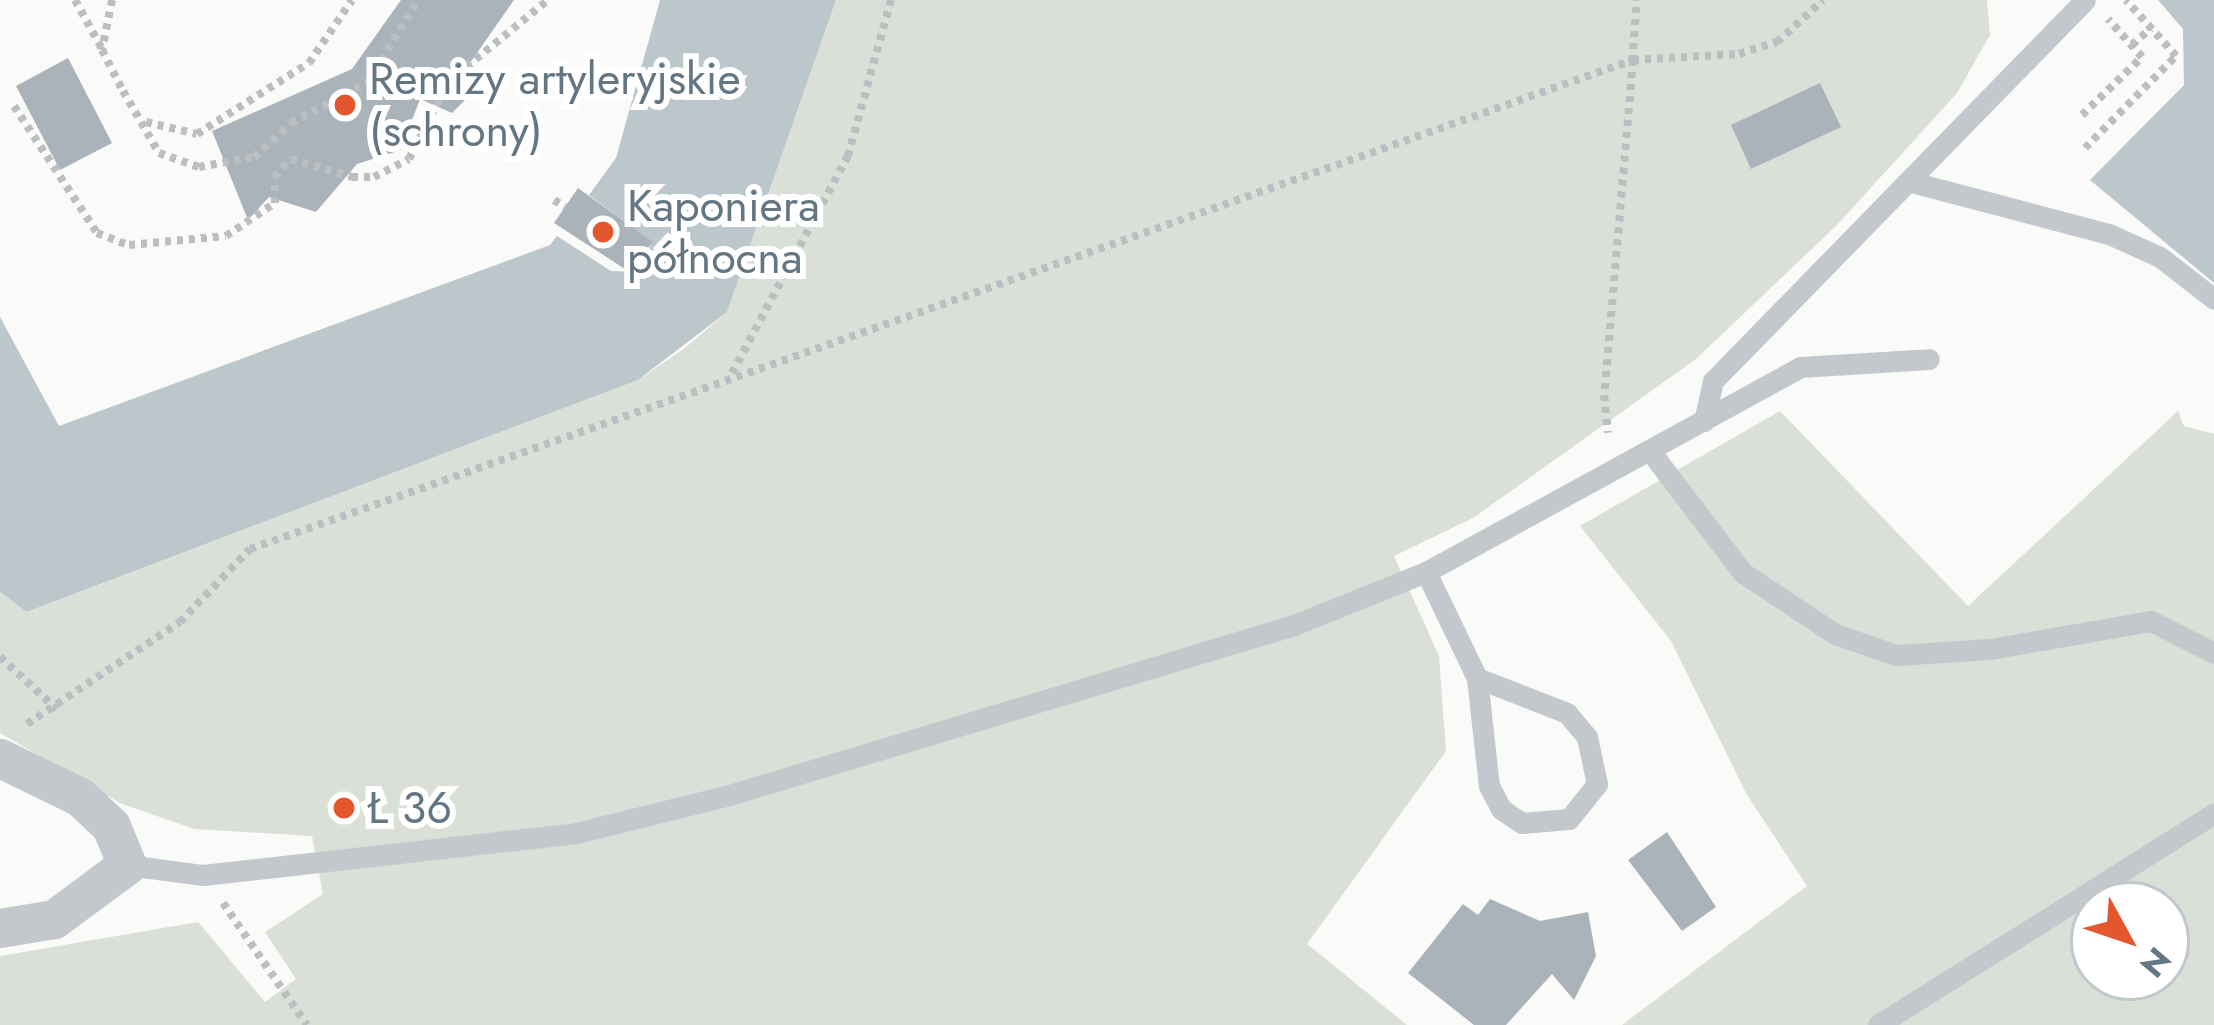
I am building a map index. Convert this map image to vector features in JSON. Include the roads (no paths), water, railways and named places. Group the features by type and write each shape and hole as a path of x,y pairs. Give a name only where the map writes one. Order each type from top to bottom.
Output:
{"street":[{"path":"0,928 54,919 128,865 111,826 80,797 5,747"}],"lane":[{"path":"1704,421 1713,381 2085,0"},
{"path":"1908,181 2109,234 2160,256 2214,298"},
{"path":"128,865 203,875 598,828 1294,625 1426,572 1800,367 1929,359"},
{"path":"1651,452 1743,574 1835,634 1896,655 1990,649 2151,621 2214,653"},
{"path":"1426,572 1477,678 1490,786 1501,809 1522,823 1569,819 1598,784 1587,737 1567,713 1477,678"},
{"path":"1878,1025 2214,813"}],"place":[{"name":"Remizy artyleryjskie (schrony)","path":"345,105"},
{"name":"Kaponiera północna","path":"603,232"},
{"name":"Ł 36","path":"344,808"}]}
